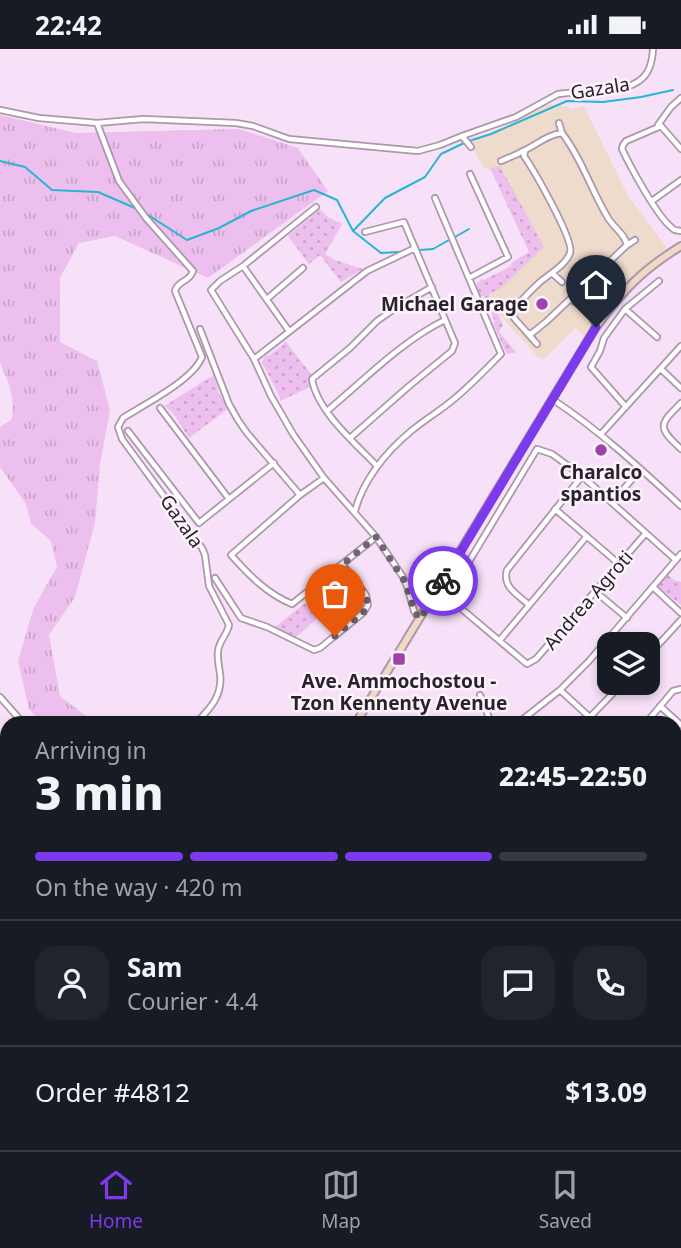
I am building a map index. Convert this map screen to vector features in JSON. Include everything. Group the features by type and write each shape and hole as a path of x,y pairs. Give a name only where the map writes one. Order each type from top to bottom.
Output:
{"main road":[{"path":"360,716 596,327 641,274 681,246"}],"street":[{"name":"Gazala","path":"0,110 40,118 97,123 144,119 236,123 289,139 418,151 516,117 558,95 634,85 643,79 650,69 653,49"},
{"path":"681,98 658,126 626,141 622,147 622,152 652,201 671,228 681,231"},
{"name":"Gazala","path":"97,123 119,181 146,218 193,271 190,277 177,285 175,291 202,357 184,379 123,418 118,427 122,439 202,548 209,586 229,625 217,655 220,687 216,699 202,716"},
{"path":"559,123 608,218 626,239 627,246"},
{"path":"658,126 665,129 681,149"},
{"path":"501,161 525,151 553,134 562,133"},
{"path":"462,136 471,147"},
{"path":"513,313 569,255 571,245 524,156 525,151"},
{"path":"469,278 508,257 470,174"},
{"path":"652,201 681,180"},
{"path":"354,512 357,501 387,454 411,431 453,400 501,353 435,198"},
{"path":"316,207 211,290 254,359 293,434 324,478 376,537 405,582 414,611 420,619"},
{"path":"350,438 453,351 456,343 404,222 365,233"},
{"path":"527,332 531,334 537,330 635,240"},
{"path":"254,359 367,271 415,247"},
{"path":"243,265 289,331"},
{"path":"267,299 303,268"},
{"path":"552,273 562,282"},
{"path":"626,407 591,367 604,338 625,309 659,281"},
{"path":"378,466 327,412 312,379 351,348 377,321 432,288"},
{"path":"580,290 593,309 606,314"},
{"path":"570,300 585,309 596,327"},
{"path":"500,302 513,313 514,318 537,344"},
{"path":"625,309 657,337"},
{"path":"327,412 411,341 445,320"},
{"path":"201,329 231,408 247,433 300,495"},
{"path":"601,434 681,346"},
{"path":"661,369 681,388"},
{"path":"552,399 601,434 681,506"},
{"path":"681,403 666,418 663,428 667,436 681,449"},
{"path":"160,408 229,499"},
{"path":"128,431 199,523 274,463"},
{"path":"587,536 500,640 457,605 452,595 453,588 537,449 552,454 582,476 676,560"},
{"path":"612,502 641,469"},
{"path":"529,605 508,586 506,574 582,476"},
{"path":"324,478 300,495 231,555 256,581 277,597 292,604 376,537"},
{"path":"675,500 681,493"},
{"path":"555,509 619,564"},
{"name":"Andrea Agroti","path":"500,640 527,664 536,659 646,533"},
{"path":"530,716 589,661 681,554"},
{"path":"215,578 243,619 267,627 314,650 320,649 363,613 368,605 366,595 342,565"},
{"path":"653,587 681,613"},
{"path":"596,591 626,618"},
{"path":"660,643 681,620"},
{"path":"652,716 673,691 681,689"},
{"path":"560,690 589,716"},
{"path":"480,695 488,716"},
{"path":"591,716 611,695"},
{"path":"0,697 17,716"},
{"path":"660,706 671,716"}],"shaded area":[{"path":"548,104 567,106 571,110 584,106 627,194 667,248 619,292 589,341 575,328 543,360 486,300 541,247 502,176 483,167 470,143"}],"green space":[{"path":"0,115 76,133 239,129 298,148 328,191 208,278 115,236 79,243 60,278 60,342 97,361 110,410 100,465 95,523 75,597 49,635 60,696 86,716 35,716 29,709 18,661 34,607 57,567 51,541 31,524 26,504 0,467 0,427 12,419 13,404 0,363"},
{"path":"500,166 544,247 503,286 489,295 503,325 499,332 516,352 507,354 484,296 480,296 476,285 481,279 484,280 511,266 512,262 529,252 490,168"},
{"path":"320,209 328,217 342,224 325,254 363,269 341,282 320,255 309,264 288,236"},
{"path":"285,341 312,375 309,380 310,387 280,401 261,363 265,356"},
{"path":"214,375 219,394 229,408 189,438 176,417 164,406"},
{"path":"667,574 681,582 681,605 657,586"},
{"path":"305,603 317,619 295,638 274,628"}],"waterway":[{"path":"469,141 567,101 603,102 673,90"},
{"path":"353,231 385,198 425,177 441,154 464,143"},
{"path":"0,161 25,167 52,190 98,192 135,208"},
{"path":"145,213 187,240 219,228 251,211 314,190 337,200 353,231 381,253 398,252"},
{"path":"455,237 469,229"},
{"path":"420,250 433,249 449,240"}],"way so far":[{"path":"335,636 363,613 368,605 366,595 342,565 376,537 405,582 414,611 420,619 443,581"}],"place":[{"name":"Michael Garage","path":"542,304"},
{"name":"Charalco spantios","path":"601,450"},
{"name":"Ave. Ammochostou - Tzon Kennenty Avenue","path":"399,659"}],"route":[{"path":"443,581 596,327"}]}
